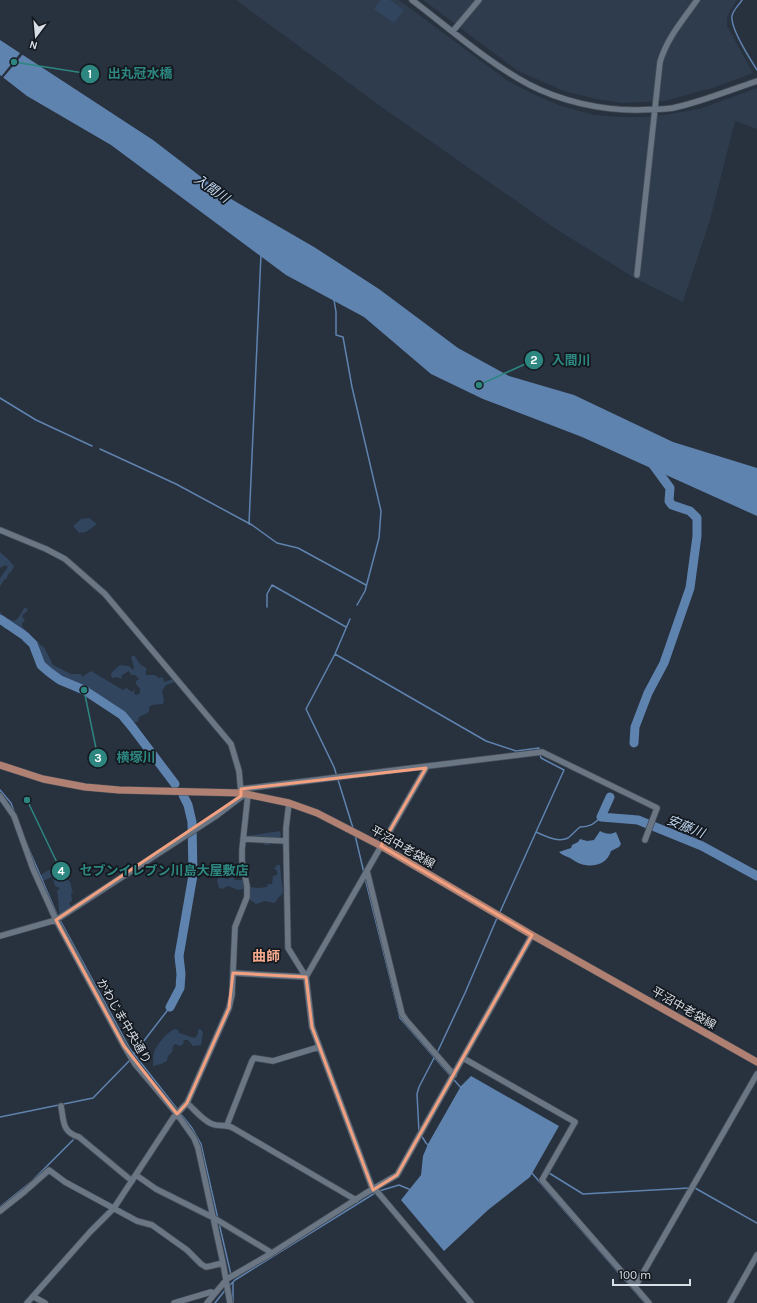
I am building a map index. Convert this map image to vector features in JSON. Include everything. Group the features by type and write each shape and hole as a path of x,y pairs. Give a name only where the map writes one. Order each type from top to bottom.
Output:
{"main road":[{"name":"平沼中老袋線","path":"0,765 43,779 85,787 119,790 244,792 289,803 317,813 381,846 532,935 757,1062"}],"street":[{"path":"412,0 514,76 560,98 619,110 673,108 757,81"},
{"path":"454,31 479,0"},
{"path":"637,275 660,62 663,51 671,35 697,0"},
{"path":"0,530 46,549 65,559 105,594 231,744 244,792 242,860 247,884 246,897 235,927 232,995 228,1008 188,1103 177,1114 114,1208 90,1232 28,1303"},
{"path":"0,936 56,920 210,820 244,792 542,752 657,808 645,840"},
{"path":"306,978 426,768"},
{"name":"かわじま中央通り","path":"0,796 14,816 33,869 56,920 124,1046 135,1064 177,1114 194,1138 198,1148 224,1263 230,1303"},
{"path":"289,803 286,828 288,948 306,978 312,1026 374,1189 471,1303"},
{"path":"243,839 286,841"},
{"path":"367,871 402,1014 454,1075"},
{"path":"207,1303 227,1279 272,1253 397,1175 532,935"},
{"path":"233,973 306,978"},
{"path":"228,1125 254,1058 273,1060 320,1047"},
{"path":"463,1058 575,1122 542,1180 649,1303"},
{"path":"635,1287 757,1074"},
{"path":"188,1103 211,1124 228,1125 356,1200"},
{"path":"60,1106 65,1128 96,1150 132,1181"},
{"path":"0,1211 49,1170 65,1182 137,1221 152,1225 187,1250 201,1264 211,1266 224,1263"},
{"path":"136,1175 169,1196 214,1218 272,1253"},
{"path":"730,1303 757,1255"},
{"path":"174,1303 211,1292 214,1293"},
{"path":"34,1297 45,1303"}],"highlighted area":[{"path":"426,768 381,846 532,935 397,1175 373,1190 312,1027 306,977 233,973 229,1008 187,1103 177,1114 124,1046 56,920 241,796 241,789"}],"shaded area":[{"path":"236,0 399,0 508,81 561,106 594,115 645,117 669,114 699,109 757,88 757,129 735,121 710,220 683,302 633,277 559,231 383,108"},
{"path":"381,0 390,0 404,10 394,23 374,9"},
{"path":"423,0 737,0 727,18 727,26 753,73 716,87 665,101 622,103 596,99 564,91 518,71"},
{"path":"89,518 97,524 86,532 79,533 73,526 81,519"},
{"path":"0,552 14,566 0,587 0,578 8,567 5,565 0,568"},
{"path":"25,607 28,610 22,616 25,621 22,623 22,626 34,641 38,641 40,645 44,647 53,665 71,674 81,674 82,677 91,671 123,690 127,688 132,692 135,689 134,694 137,695 140,693 140,689 136,684 136,681 139,679 135,675 131,675 129,671 122,675 121,679 118,677 112,678 111,675 112,672 120,665 129,666 133,670 134,668 131,657 134,655 140,664 146,668 146,675 155,675 159,678 161,677 163,678 164,682 173,679 175,682 166,685 162,691 164,701 163,704 152,705 149,707 149,712 139,717 138,722 129,724 128,720 124,721 113,711 95,703 93,699 84,694 77,693 72,687 62,683 61,679 58,677 54,680 39,665 36,655 30,647 22,641 22,639 16,635 16,631 5,629 2,625 0,625 0,615 6,620 9,619 14,621 18,618"},
{"path":"280,831 280,838 272,841 269,845 265,845 263,842 257,843 247,839 247,836"},
{"path":"277,865 280,865 283,892 276,902 273,903 265,901 256,904 250,900 250,887 267,887 268,884 272,884 273,876 277,875 277,870 274,869"},
{"path":"55,868 59,878 69,880 73,892 71,893 72,901 69,903 71,907 68,908 69,910 60,915 57,891 60,888 55,886 53,878 51,877 43,881 41,875"},
{"path":"219,877 226,879 233,877 235,880 243,880 245,887 238,890 228,886 222,889 219,888 217,880"},
{"path":"175,1029 178,1030 179,1033 195,1038 198,1034 198,1030 200,1029 203,1032 201,1045 193,1046 188,1040 184,1040 183,1044 180,1046 175,1044 173,1046 172,1052 168,1056 167,1061 153,1066 157,1046 166,1035"}],"water":[{"path":"0,40 153,140 226,196 314,247 379,289 458,348 509,376 574,395 673,442 757,468 757,516 582,437 483,399 431,374 364,317 286,275 111,145 27,96 0,75"},
{"path":"600,831 608,834 616,832 621,844 619,847 611,851 603,862 595,865 581,864 559,852 571,848 572,845 580,839 587,841 594,840"},
{"path":"471,1076 559,1126 530,1177 488,1210 444,1251 401,1200 421,1175 423,1156 428,1144 461,1086"}],"pier":[{"path":"21,52 24,53 2,79 0,78"}],"waterway":[{"path":"742,0 732,16 732,21 741,43 757,70"},
{"path":"249,524 261,254"},
{"path":"334,300 336,312 336,335 343,337 352,387 381,511 379,538 365,591 357,605"},
{"path":"0,398 36,420 92,446"},
{"path":"100,449 176,484 252,525 277,543 298,548 366,585"},
{"path":"634,743 635,727 648,693 664,663 690,588 697,536 697,518 690,511 672,505 669,501 670,488 651,462"},
{"path":"267,607 267,594 272,585 346,627"},
{"path":"0,619 25,636 33,644 41,665 49,672 60,680 84,690 122,715 175,784"},
{"path":"350,619 335,654 306,709 334,767 353,828"},
{"path":"335,654 486,741 516,751 539,748 539,750"},
{"path":"536,832 564,770 541,758 540,754"},
{"path":"0,790 11,803 15,814"},
{"path":"170,1007 180,988 181,974 179,956 193,875 192,822 188,805 183,795"},
{"name":"安藤川","path":"610,797 601,817 638,820 702,846 757,876"},
{"path":"500,912 536,832 560,840 568,838 580,827 592,825 601,817"},
{"path":"355,835 364,873"},
{"path":"25,840 58,917"},
{"path":"365,878 400,1018 462,1089"},
{"path":"437,1053 465,993 497,918"},
{"path":"60,920 130,1049 178,1110"},
{"path":"133,1055 170,1007"},
{"path":"419,1132 417,1094 434,1058"},
{"path":"0,1117 93,1098 130,1060"},
{"path":"180,1113 192,1128 201,1144 218,1219"},
{"path":"421,1135 428,1145"},
{"path":"0,1207 32,1181 73,1140"},
{"path":"531,1172 645,1303"},
{"path":"549,1173 583,1194 689,1188"},
{"path":"379,1191 399,1185 411,1190"},
{"path":"693,1188 757,1223"},
{"path":"229,1286 235,1280 375,1193"},
{"path":"219,1223 231,1275"},
{"path":"233,1283 233,1303"},
{"path":"215,1303 226,1289"}],"place":[{"name":"出丸冠水橋","path":"14,62"},
{"name":"入間川","path":"479,385"},
{"name":"横塚川","path":"84,690"},
{"name":"セブンイレブン川島大屋敷店","path":"27,800"}],"district":[{"name":"曲師","path":"266,956"}]}
